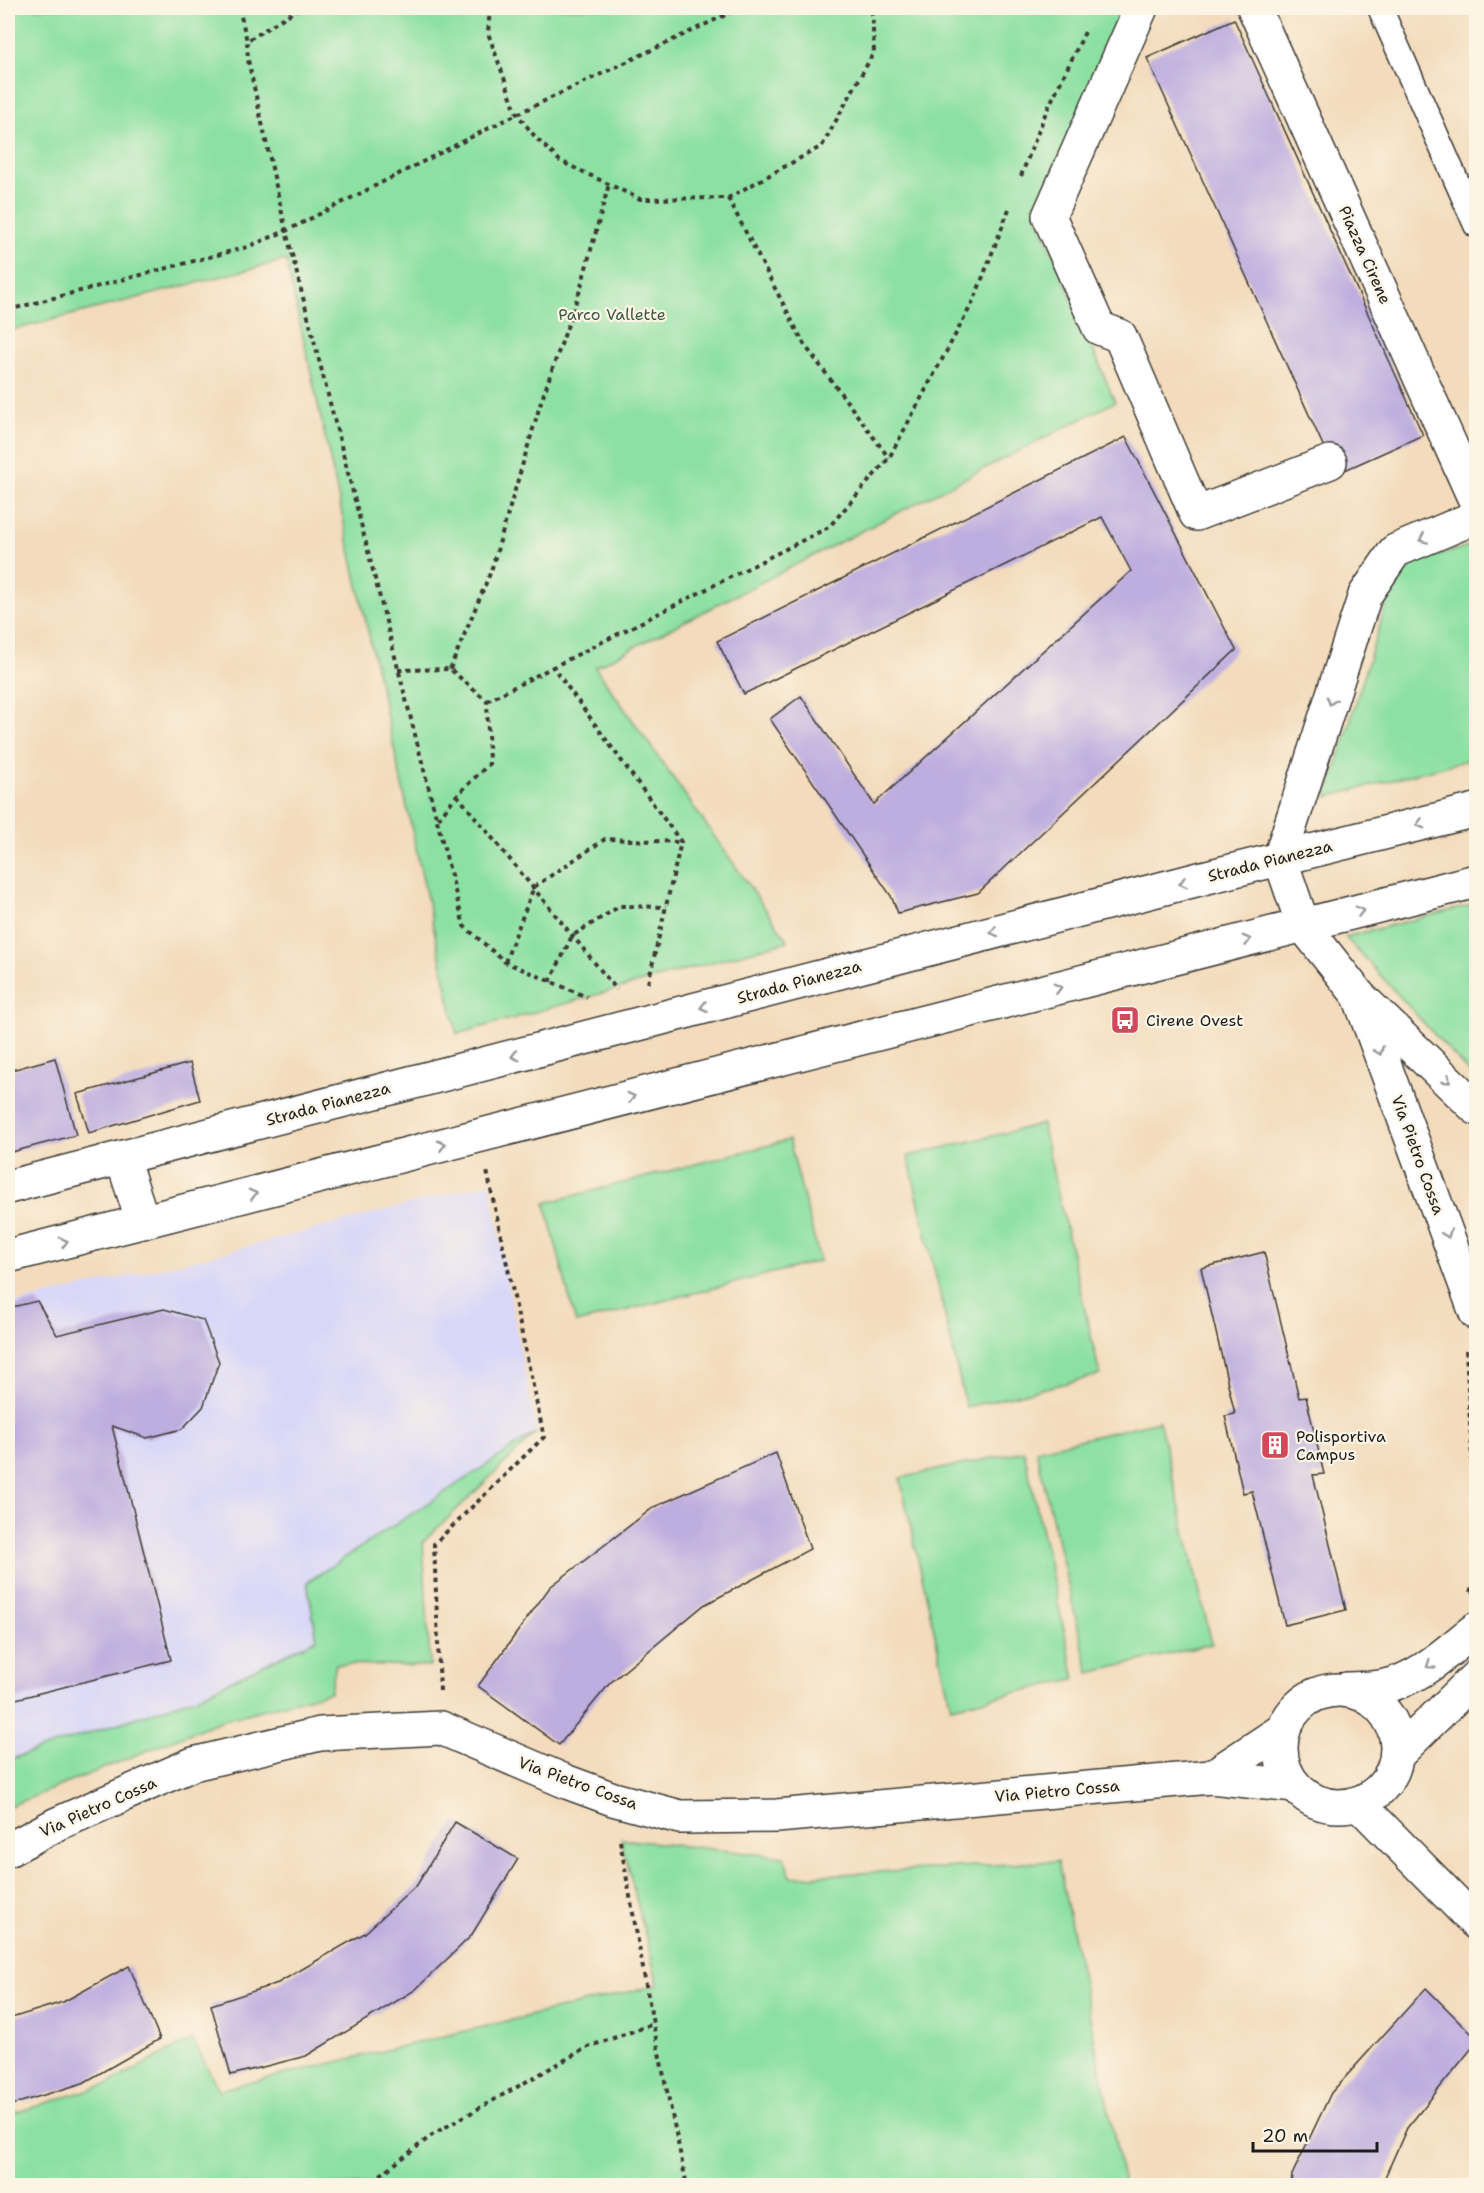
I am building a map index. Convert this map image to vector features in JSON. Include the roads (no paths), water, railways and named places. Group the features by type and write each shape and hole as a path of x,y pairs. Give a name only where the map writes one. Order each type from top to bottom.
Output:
{"street":[{"path":"1141,8 1049,216 1099,328 1120,336 1197,514 1330,462"},
{"name":"Piazza Cirene","path":"1254,8 1476,502"},
{"path":"1476,517 1395,551 1365,595 1280,858 1303,925 1359,996 1476,1108"},
{"name":"Strada Pianezza","path":"8,1187 1280,858 1476,810"},
{"path":"8,1256 1476,881"},
{"name":"Via Pietro Cossa","path":"1359,996 1470,1327"},
{"path":"122,1158 143,1222"},
{"name":"Via Pietro Cossa","path":"1358,1803 1340,1806 1323,1804 1307,1796 1295,1786 1285,1771 1281,1755 1284,1729 1296,1708 1311,1696 1328,1690 1385,1687 1407,1679 1436,1661 1476,1629"},
{"path":"1397,1755 1476,1677"},
{"path":"1347,1689 1365,1695 1380,1705 1390,1719 1396,1736 1397,1755 1394,1770 1385,1784 1358,1803 1476,1923"},
{"name":"Via Pietro Cossa","path":"8,1850 57,1824 193,1764 320,1734 441,1728 567,1782 613,1799 680,1817 777,1816 1211,1777 1295,1786"},
{"name":"Via Pietro Cossa","path":"1211,1777 1284,1729"}],"lane":[{"path":"1380,8 1476,225"}],"place":[{"name":"Cirene Ovest","path":"1125,1020"},
{"name":"Polisportiva Campus","path":"1275,1445"}],"park label":[{"name":"Parco Vallette","path":"612,314"}]}
